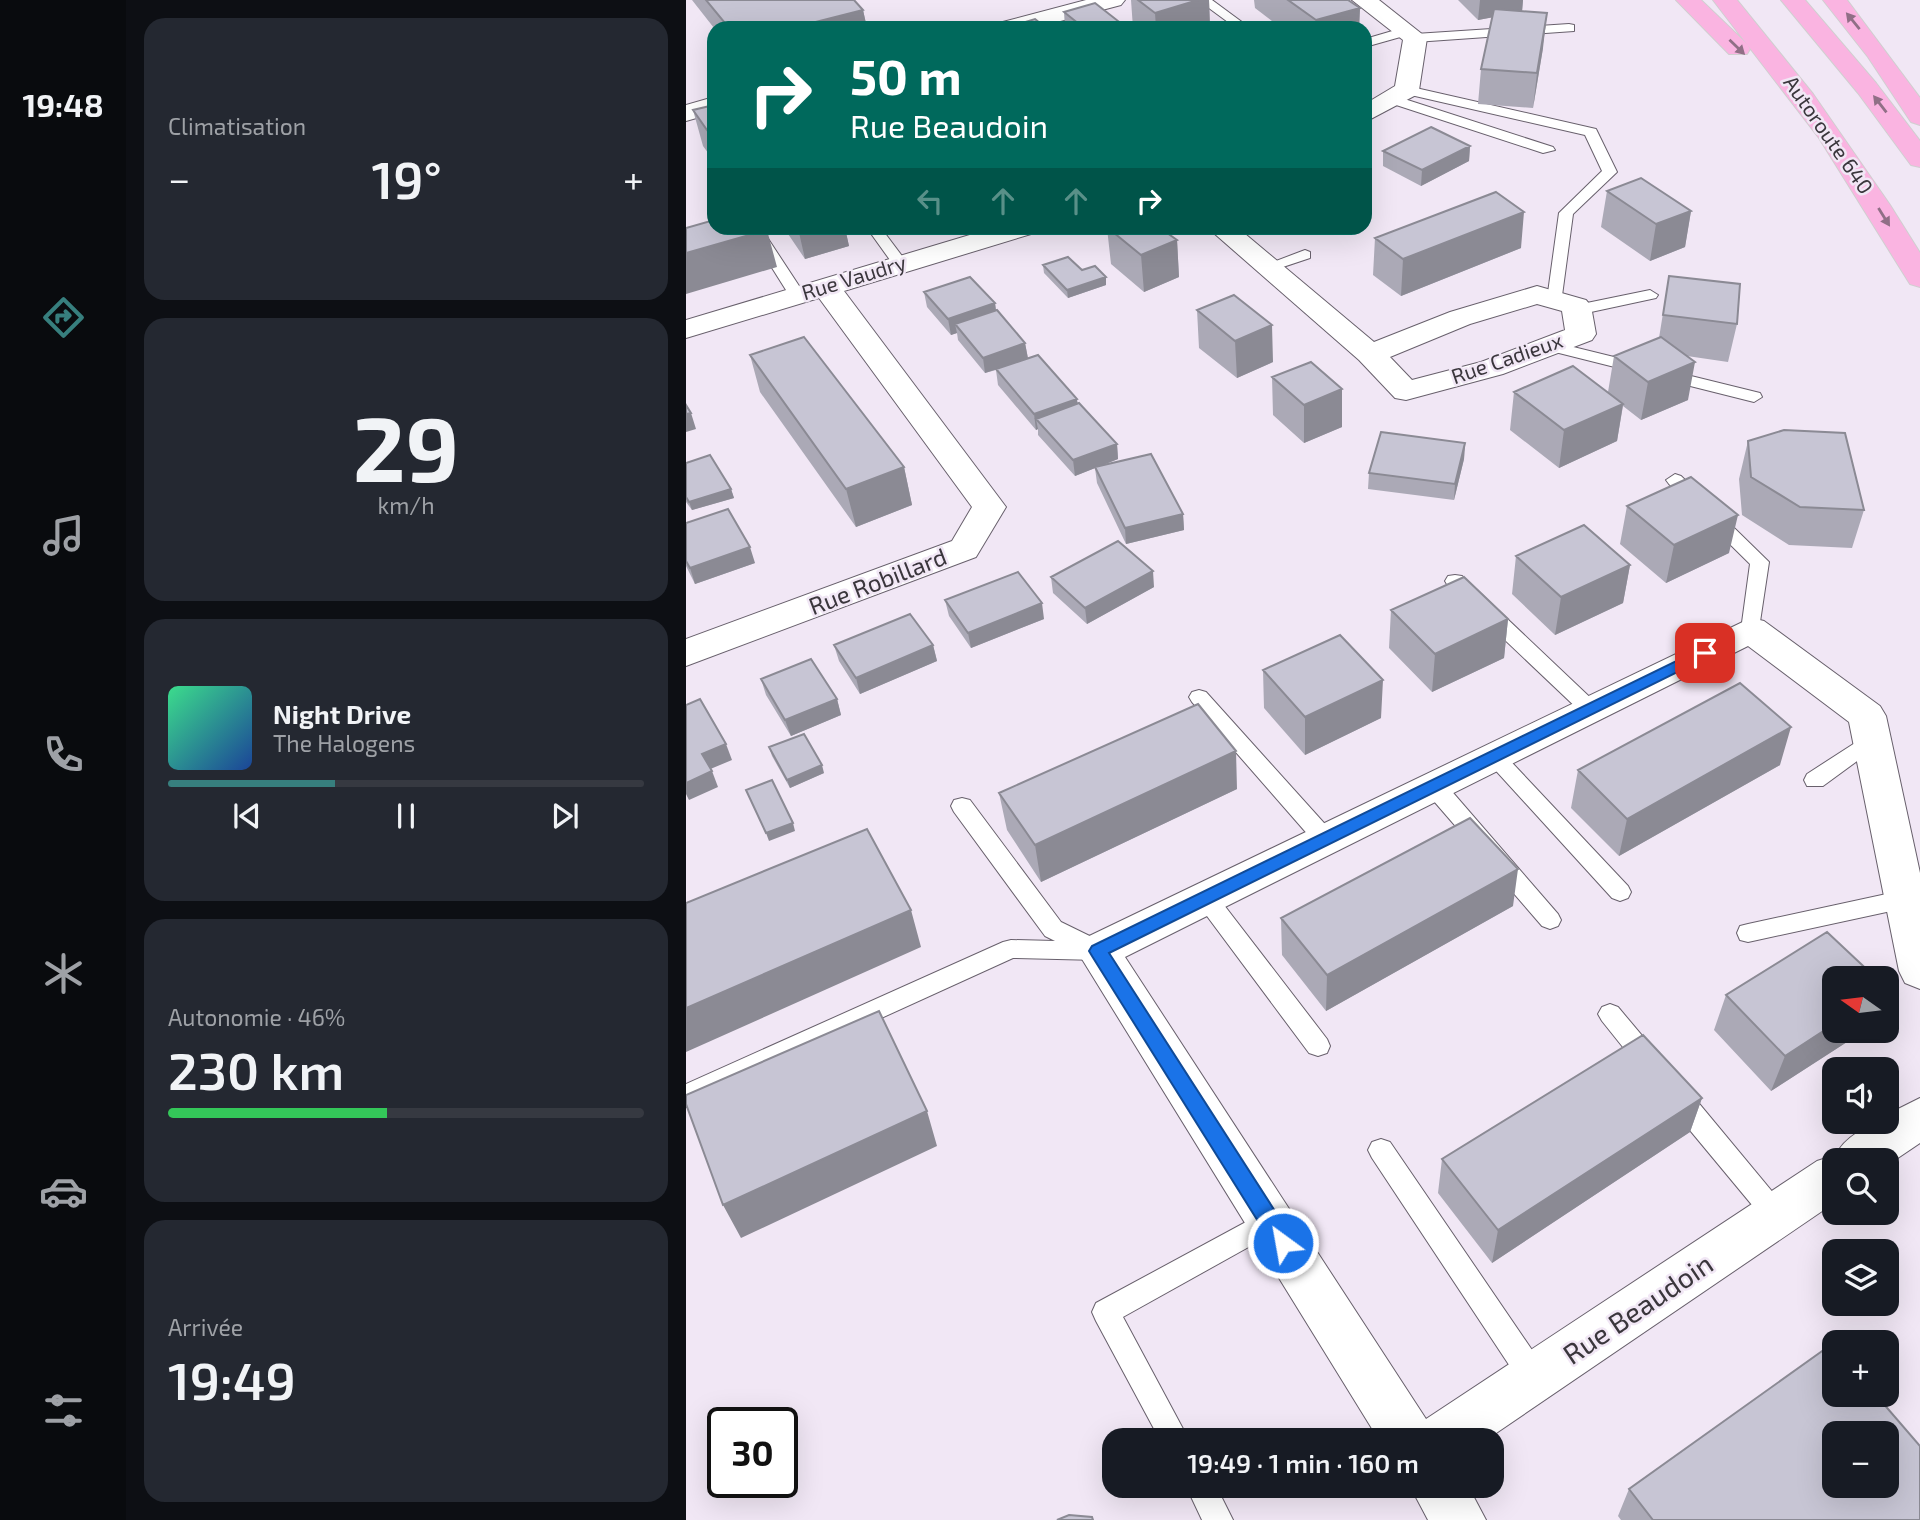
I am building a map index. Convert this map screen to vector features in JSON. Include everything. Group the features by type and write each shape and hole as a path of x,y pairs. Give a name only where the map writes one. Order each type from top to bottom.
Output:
{"highway":[{"path":"1688,0 1833,140"},
{"name":"Autoroute 640","path":"1725,0 1789,79 1833,140 1920,278"},
{"path":"1793,0 1867,88 1920,159"},
{"path":"1835,0 1883,61 1920,117"}],"street":[{"path":"1034,21 1113,0"},
{"path":"1371,1 1410,34 1399,94 1372,110"},
{"name":"Rue Vaudry","path":"686,329 997,235"},
{"name":"Rue Cadieux","path":"1230,235 1370,354 1406,391 1492,368 1581,334 1566,305 1531,297 1460,318 1370,354"},
{"name":"Rue Robillard","path":"686,653 964,549 989,507 811,291"},
{"path":"1401,1428 1098,951 1751,630 1867,716 1920,971"},
{"path":"1875,1148 1920,1118"},
{"name":"Rue Beaudoin","path":"1459,1428 1822,1184"},
{"path":"1445,1498 1459,1520"}],"lane":[{"path":"1204,0 1234,21"},
{"path":"1372,42 1410,34 1569,28"},
{"path":"1399,94 1548,149"},
{"path":"1399,94 1591,131 1610,172 1566,213 1566,305 1650,295"},
{"path":"760,235 811,291"},
{"path":"879,235 900,264"},
{"path":"1268,267 1306,256"},
{"path":"1549,346 1754,397"},
{"path":"1675,480 1760,562 1751,630"},
{"path":"1455,581 1590,709"},
{"path":"1199,697 1325,839"},
{"path":"1815,780 1872,740"},
{"path":"1494,756 1620,892"},
{"path":"1434,786 1550,920"},
{"path":"962,806 1053,929 1098,951"},
{"path":"1206,898 1318,1046"},
{"path":"1748,933 1905,899"},
{"path":"686,1096 1011,949 1098,951"},
{"path":"1610,1014 1776,1215"},
{"path":"1381,1150 1535,1379"},
{"path":"1169,1428 1106,1312 1269,1221"},
{"path":"1206,1498 1218,1520"}],"building":[{"path":"706,0 854,0 863,10 820,21 723,21"},
{"path":"1138,0 1198,0 1155,13"},
{"path":"1288,0 1348,0 1360,8 1316,20"},
{"path":"1095,3 1118,21 1075,21 1064,12"},
{"path":"1494,9 1547,13 1537,73 1481,69"},
{"path":"707,107 707,130 693,110"},
{"path":"1431,127 1470,146 1422,170 1383,151"},
{"path":"1641,178 1691,211 1656,224 1607,191"},
{"path":"1496,192 1524,212 1403,259 1375,238"},
{"path":"707,222 707,235 749,235 686,253 686,228"},
{"path":"1117,235 1170,235 1177,240 1141,255"},
{"path":"1068,257 1082,270 1095,266 1106,277 1067,290 1043,265"},
{"path":"1669,276 1740,284 1737,324 1663,315"},
{"path":"970,277 995,303 948,319 924,292"},
{"path":"1234,295 1272,325 1235,341 1197,310"},
{"path":"997,310 1025,343 983,358 955,324"},
{"path":"804,337 904,467 846,489 750,355"},
{"path":"1661,337 1695,362 1648,382 1614,356"},
{"path":"1038,355 1077,399 1034,414 996,369"},
{"path":"1311,362 1342,389 1304,405 1272,377"},
{"path":"1573,366 1623,404 1564,430 1514,392"},
{"path":"1079,403 1117,444 1073,460 1036,419"},
{"path":"1784,430 1845,433 1864,510 1800,507 1751,477 1748,441"},
{"path":"1381,432 1465,443 1455,484 1369,473"},
{"path":"1151,454 1183,514 1125,528 1095,467"},
{"path":"710,455 731,489 689,502 686,497 686,463"},
{"path":"1691,477 1738,515 1674,545 1627,506"},
{"path":"728,509 750,547 690,568 686,561 686,523"},
{"path":"1584,525 1630,565 1561,597 1516,556"},
{"path":"1118,541 1153,571 1085,608 1051,577"},
{"path":"1018,572 1042,603 968,633 945,600"},
{"path":"1464,577 1508,619 1435,654 1391,610"},
{"path":"910,614 933,645 856,678 834,645"},
{"path":"1340,635 1383,680 1305,717 1263,670"},
{"path":"811,659 837,699 785,720 761,679"},
{"path":"1740,683 1791,727 1627,819 1578,770"},
{"path":"700,699 726,744 702,754 712,771 686,783 686,705"},
{"path":"1198,704 1236,751 1035,845 999,793"},
{"path":"804,734 822,765 787,780 769,747"},
{"path":"772,780 793,823 766,833 746,790"},
{"path":"1470,818 1518,869 1327,975 1281,918"},
{"path":"867,829 911,910 686,1008 686,903"},
{"path":"1827,932 1863,966 1822,966 1822,1032 1785,1056 1726,995"},
{"path":"879,1011 927,1111 723,1205 686,1104 686,1095"},
{"path":"1643,1035 1702,1098 1498,1230 1442,1159"},
{"path":"1822,1351 1822,1407 1886,1407 1898,1421 1822,1421 1822,1498 1899,1498 1899,1422 1920,1446 1920,1520 1653,1520 1629,1489"},
{"path":"1069,1515 1092,1517 1093,1520 1057,1520"}],"route":[{"path":"1283,1243 1098,951 1705,653"}]}
